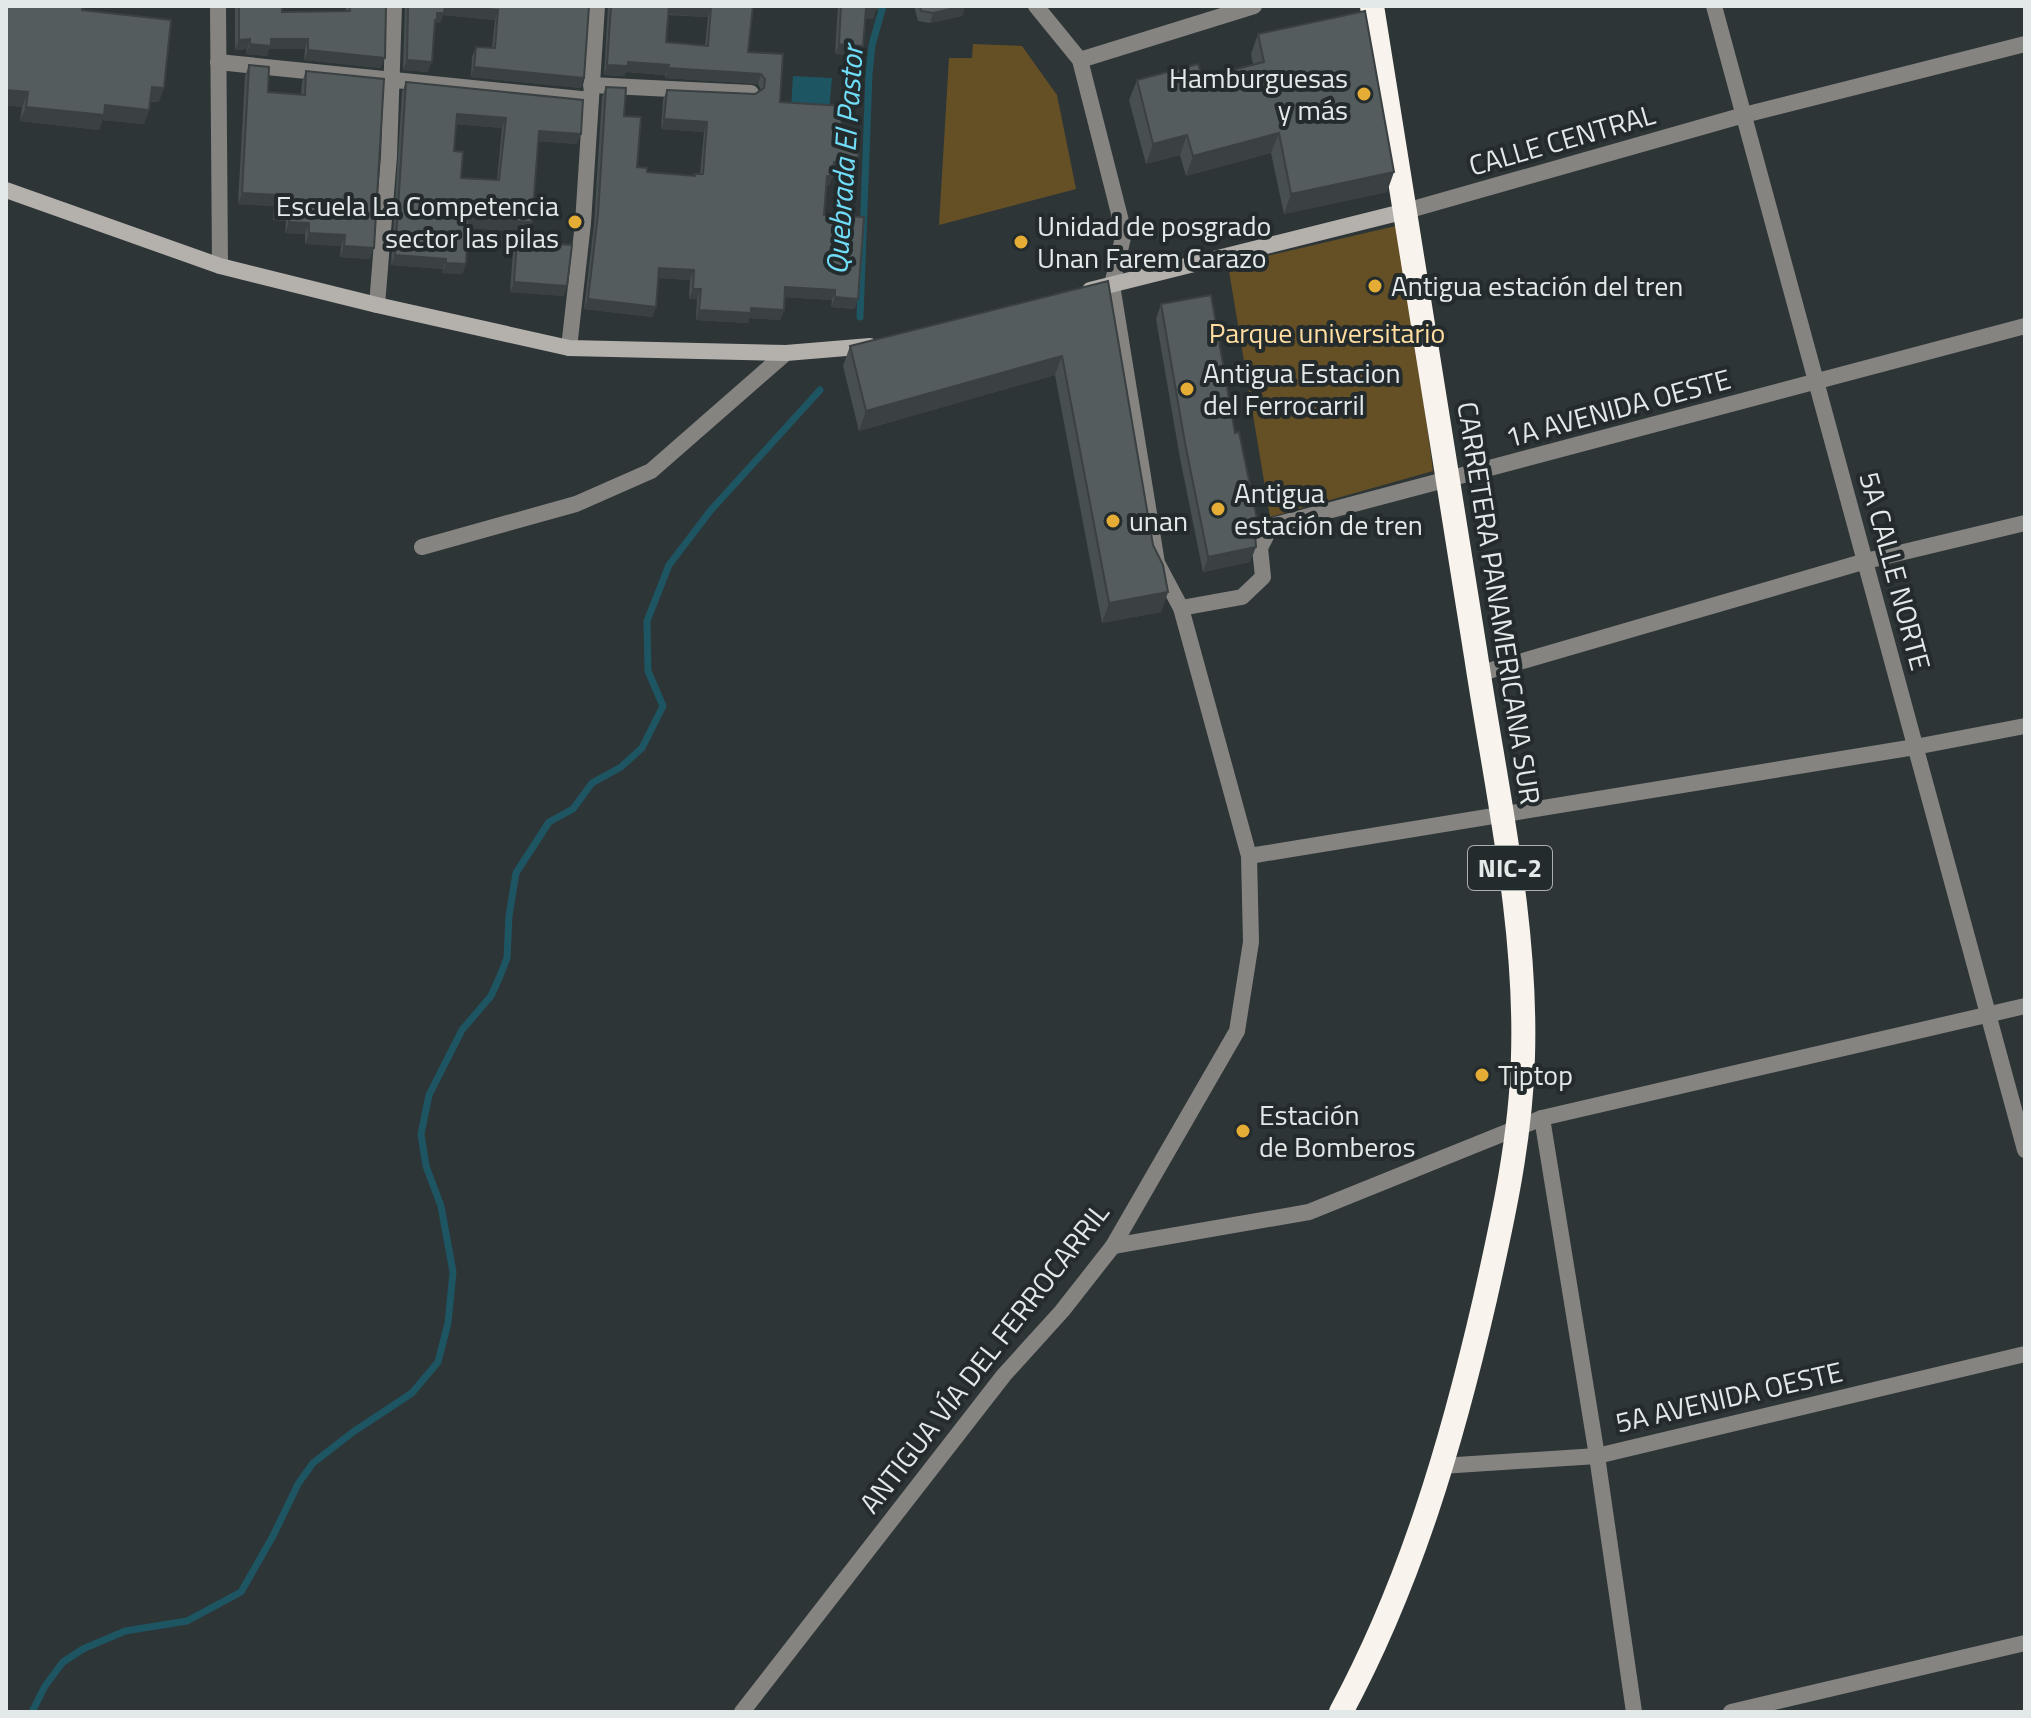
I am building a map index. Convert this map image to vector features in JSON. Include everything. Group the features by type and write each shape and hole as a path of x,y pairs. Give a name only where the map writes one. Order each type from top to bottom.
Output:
{"highway":[{"name":"CARRETERA PANAMERICANA SUR","path":"1341,1712 1389,1611 1420,1535 1441,1466 1476,1337 1501,1228 1518,1127 1523,1057 1521,971 1504,814 1478,674 1372,6"}],"main road":[{"path":"6,190 220,266 569,348 786,353 887,342"},
{"name":"CALLE CENTRAL","path":"1067,296 1406,211"}],"street":[{"path":"218,6 220,266"},
{"path":"377,305 394,78 394,6"},
{"path":"569,348 583,223 597,6"},
{"name":"ANTIGUA VÍA DEL FERROCARRIL","path":"742,1712 994,1386 1062,1311 1113,1246 1237,1031 1251,942 1249,856 1181,608 1157,563 1112,285 1124,233 1080,60 1036,6"},
{"path":"1080,60 1254,6"},
{"name":"5A CALLE NORTE","path":"1714,6 2025,1150"},
{"name":"CALLE CENTRAL","path":"1406,211 1744,115 2025,44"},
{"path":"218,62 591,92 751,93"},
{"name":"1A AVENIDA OESTE","path":"1181,608 1242,597 1263,577 1260,548 1271,526 2025,326"},
{"path":"422,547 576,504 651,471 786,353"},
{"path":"1478,674 1866,561 2025,523"},
{"path":"1249,856 1915,747 2025,726"},
{"path":"1113,1246 1309,1212 1542,1118 1647,1091 2025,1006"},
{"path":"1542,1118 1597,1456 1634,1712"},
{"name":"5A AVENIDA OESTE","path":"1441,1466 1597,1456 2025,1354"},
{"path":"1731,1712 2025,1643"}],"green space":[{"path":"973,44 1022,46 1057,95 1076,189 939,225 949,58 972,58"},
{"name":"Parque universitario","path":"1400,225 1433,471 1270,517 1228,265"}],"water":[{"path":"793,76 832,78 829,112 791,109"}],"building":[{"path":"6,6 82,6 82,10 171,20 164,88 152,87 149,110 105,105 104,115 26,107 28,92 6,90"},
{"path":"239,6 282,6 282,12 350,11 350,6 386,6 385,58 308,50 308,39 271,39 271,46 250,44 250,39 239,40"},
{"path":"408,6 445,6 444,13 437,13 435,20 432,62 407,60"},
{"path":"457,6 589,6 584,78 474,67 476,47 495,48 498,10"},
{"path":"611,6 669,6 666,42 708,46 711,7 690,6 753,6 748,52 783,54 780,102 843,106 840,134 859,136 858,164 834,162 833,176 827,176 824,215 864,217 858,299 835,297 835,290 785,287 784,310 751,308 751,313 699,310 701,289 693,289 694,270 659,268 656,307 588,299 598,214 606,87 626,88 624,116 641,117 637,167 647,168 647,172 695,176 703,174 707,122 664,119 667,90 755,94 764,88 765,79 761,74 668,68 669,65 628,62 628,66 607,65"},
{"path":"841,6 877,6 877,9 866,8 863,46 839,44"},
{"path":"920,6 963,6 933,13 921,11"},
{"path":"1365,11 1394,172 1291,194 1279,133 1193,156 1187,135 1153,144 1137,80 1198,64 1202,78 1264,62 1258,34"},
{"path":"249,65 269,67 268,92 305,95 306,71 384,79 374,248 344,246 345,235 309,233 309,223 289,222 290,210 277,209 278,195 242,193"},
{"path":"406,82 583,100 581,134 539,131 532,222 469,218 466,264 446,263 446,259 395,255","holes":["457,114 506,118 499,180 461,178 463,152 454,151"]},
{"path":"517,241 572,245 567,286 514,282"},
{"name":"unan","path":"1108,281 1153,545 1163,565 1168,592 1109,603 1062,356 866,411 850,346"},
{"path":"1211,295 1235,433 1239,432 1258,524 1256,547 1208,557 1161,304"}],"waterway":[{"name":"Quebrada El Pastor","path":"860,317 869,74 872,45 883,6"},
{"name":"Quebrada El Pastor","path":"32,1712 45,1686 63,1662 83,1649 125,1631 187,1621 241,1592 298,1484 313,1463 412,1393 438,1362 448,1323 453,1272 441,1206 426,1166 421,1134 429,1095 462,1030 491,996 507,958 509,916 516,873 549,822 573,809 592,783 621,767 642,748 663,706 648,671 647,621 669,565 711,510 820,390"}],"place":[{"name":"Hamburguesas y más","path":"1364,94"},
{"name":"Escuela La Competencia sector las pilas","path":"575,222"},
{"name":"Unidad de posgrado Unan Farem Carazo","path":"1021,242"},
{"name":"Antigua estación del tren","path":"1375,286"},
{"name":"Antigua Estacion del Ferrocarril","path":"1187,389"},
{"name":"Antigua estación de tren","path":"1218,509"},
{"name":"unan","path":"1113,521"},
{"name":"Tiptop","path":"1482,1075"},
{"name":"Estación de Bomberos","path":"1243,1131"}]}
